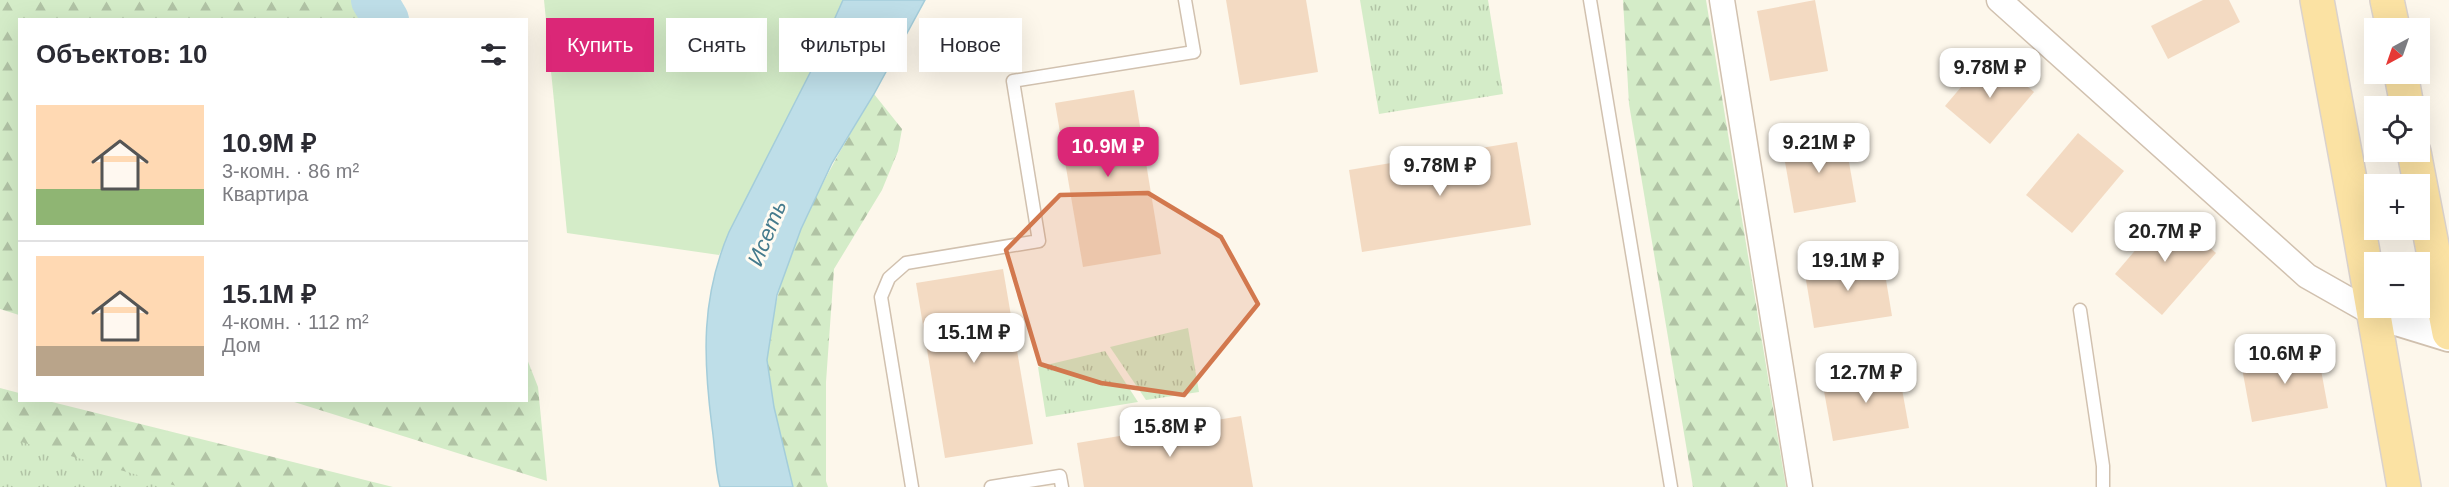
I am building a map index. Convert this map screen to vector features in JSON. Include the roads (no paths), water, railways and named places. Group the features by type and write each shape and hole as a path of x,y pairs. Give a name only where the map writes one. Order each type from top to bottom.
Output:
{"main road":[{"path":"2317,0 2364,259"},
{"path":"2387,0 2391,18"},
{"path":"2416,162 2449,335"},
{"path":"2375,318 2404,487"}],"street":[{"path":"1722,0 1800,487"},
{"path":"1999,0 2307,276 2364,308"},
{"path":"2388,318 2449,335"}],"lane":[{"path":"912,487 881,297 889,279 906,263 1039,241 1013,81 1194,52 1185,0"},
{"path":"1590,0 1671,487"},
{"path":"2080,310 2103,466 2103,487"},
{"path":"991,487 1060,476 1062,487"}],"water":[{"path":"843,0 925,0 907,33 907,18 835,18"},
{"name":"Исеть","path":"810,72 886,72 832,163 801,229 777,295 767,360 774,407 793,487 720,487 709,401 706,352 713,280 729,232"}],"waterway":[{"path":"374,0 385,18"}]}
